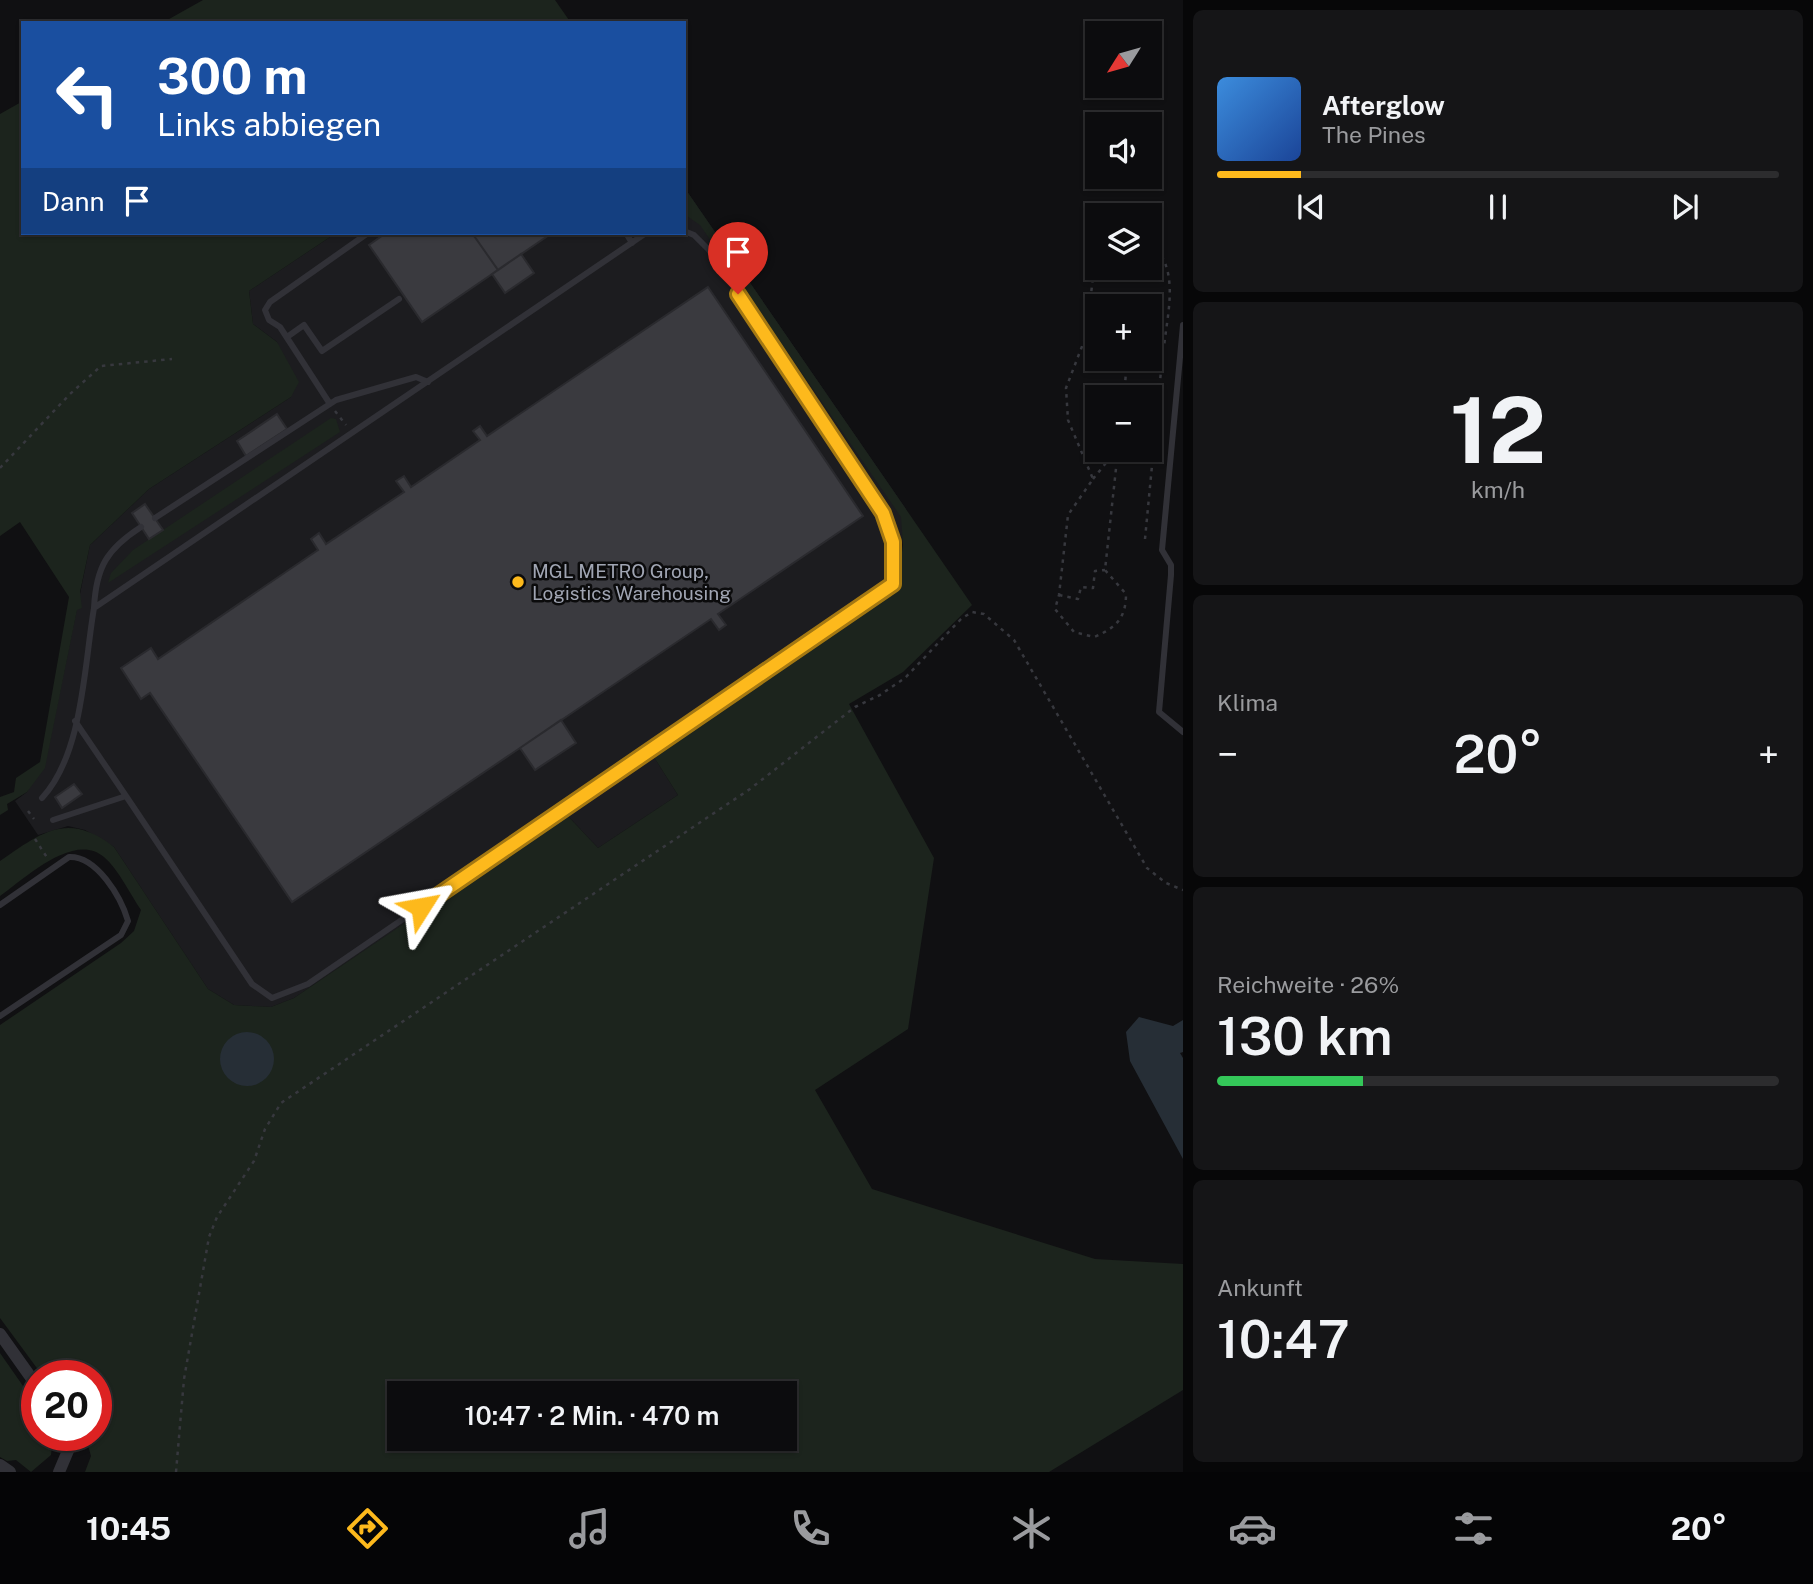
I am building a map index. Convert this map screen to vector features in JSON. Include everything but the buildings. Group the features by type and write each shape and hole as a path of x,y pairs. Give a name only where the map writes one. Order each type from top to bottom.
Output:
{"street":[{"path":"0,1334 21,1364"},
{"path":"59,1472 67,1451"},
{"path":"0,1465 10,1472"}],"lane":[{"path":"75,721 252,985 272,998 308,984 893,584 893,542 883,513 709,250 694,235 686,232"},
{"path":"330,404 281,327 269,320 265,310 270,302 365,235"},
{"path":"627,235 632,243"},
{"path":"94,608 643,235"},
{"path":"287,337 304,325 323,351 399,299"},
{"path":"1183,325 1162,550 1171,565 1171,575 1159,712 1183,732"},
{"path":"155,518 330,404 376,386 416,377 428,382"},
{"path":"42,799 62,771 75,721 97,579 108,553 141,527"},
{"path":"53,820 126,796"},
{"path":"0,905 69,857 81,857 92,863 125,911 128,921 121,935 0,1016"}],"path":[{"path":"1162,255 1170,285 1162,349"},
{"path":"1093,280 1086,336 1066,388 1068,420 1093,479"},
{"path":"0,468 69,394 101,366 172,359"},
{"path":"1145,539 1161,371"},
{"path":"330,404 352,433"},
{"path":"1107,462 1068,515 1055,609 1074,632 1094,637 1118,624 1126,610 1126,594 1105,570 1118,462"},
{"path":"1059,595 1078,600 1081,587 1093,588 1095,571 1105,570"},
{"path":"176,1472 186,1367 209,1237 217,1217 254,1161 261,1137 281,1103 750,789 855,707 880,695 905,678 972,612 984,614 1014,640 1147,868 1166,884 1183,890"},
{"path":"28,811 34,819"},
{"path":"34,839 54,868"}],"shaded area":[{"path":"203,0 555,0 570,21 166,21"},
{"path":"21,102 21,235 333,235 249,291 253,324 277,342 299,382 291,397 149,489 90,545 80,592 82,608 77,610 45,768 27,792 7,804 8,810 0,815 0,797 14,792 16,778 40,762 69,597 20,522 0,536 0,114"},
{"path":"686,190 906,509 898,585 853,619 652,754 678,795 598,848 567,815 294,998 271,1007 234,1005 208,989 114,847 85,830 68,826 38,835 15,801 27,792 47,755 90,545 149,489 291,397 277,342 253,324 249,291 333,235 686,235"},
{"path":"686,190 972,605 903,672 849,704 934,858 908,1029 815,1090 872,1189 1095,1259 1183,1264 1183,1390 1049,1472 85,1472 91,1456 90,1451 112,1451 112,1360 31,1360 0,1318 0,1025 121,943 134,931 141,910 115,869 104,857 92,851 64,853 36,869 0,896 0,861 42,834 55,830 69,828 98,836 114,847 208,989 234,1005 271,1007 294,998 566,814 598,848 678,795 652,754 853,619 898,585 903,544 901,517 700,225 686,215"},
{"path":"331,418 336,419 340,432 108,583 111,573 133,550"},
{"path":"1139,1017 1173,1026 1183,1020 1183,1052 1180,1053 1183,1058 1183,1159 1130,1061 1126,1032"},
{"path":"247,1032 266,1040 274,1059 266,1078 247,1086 228,1078 220,1059 228,1040"},
{"path":"0,1353 21,1383 21,1451 51,1451 51,1455 31,1472 16,1460 7,1461 0,1457"}],"place":[{"name":"MGL METRO Group, Logistics Warehousing","path":"518,582"}],"route":[{"path":"421,907 893,584 893,542 883,513 738,294"}]}
